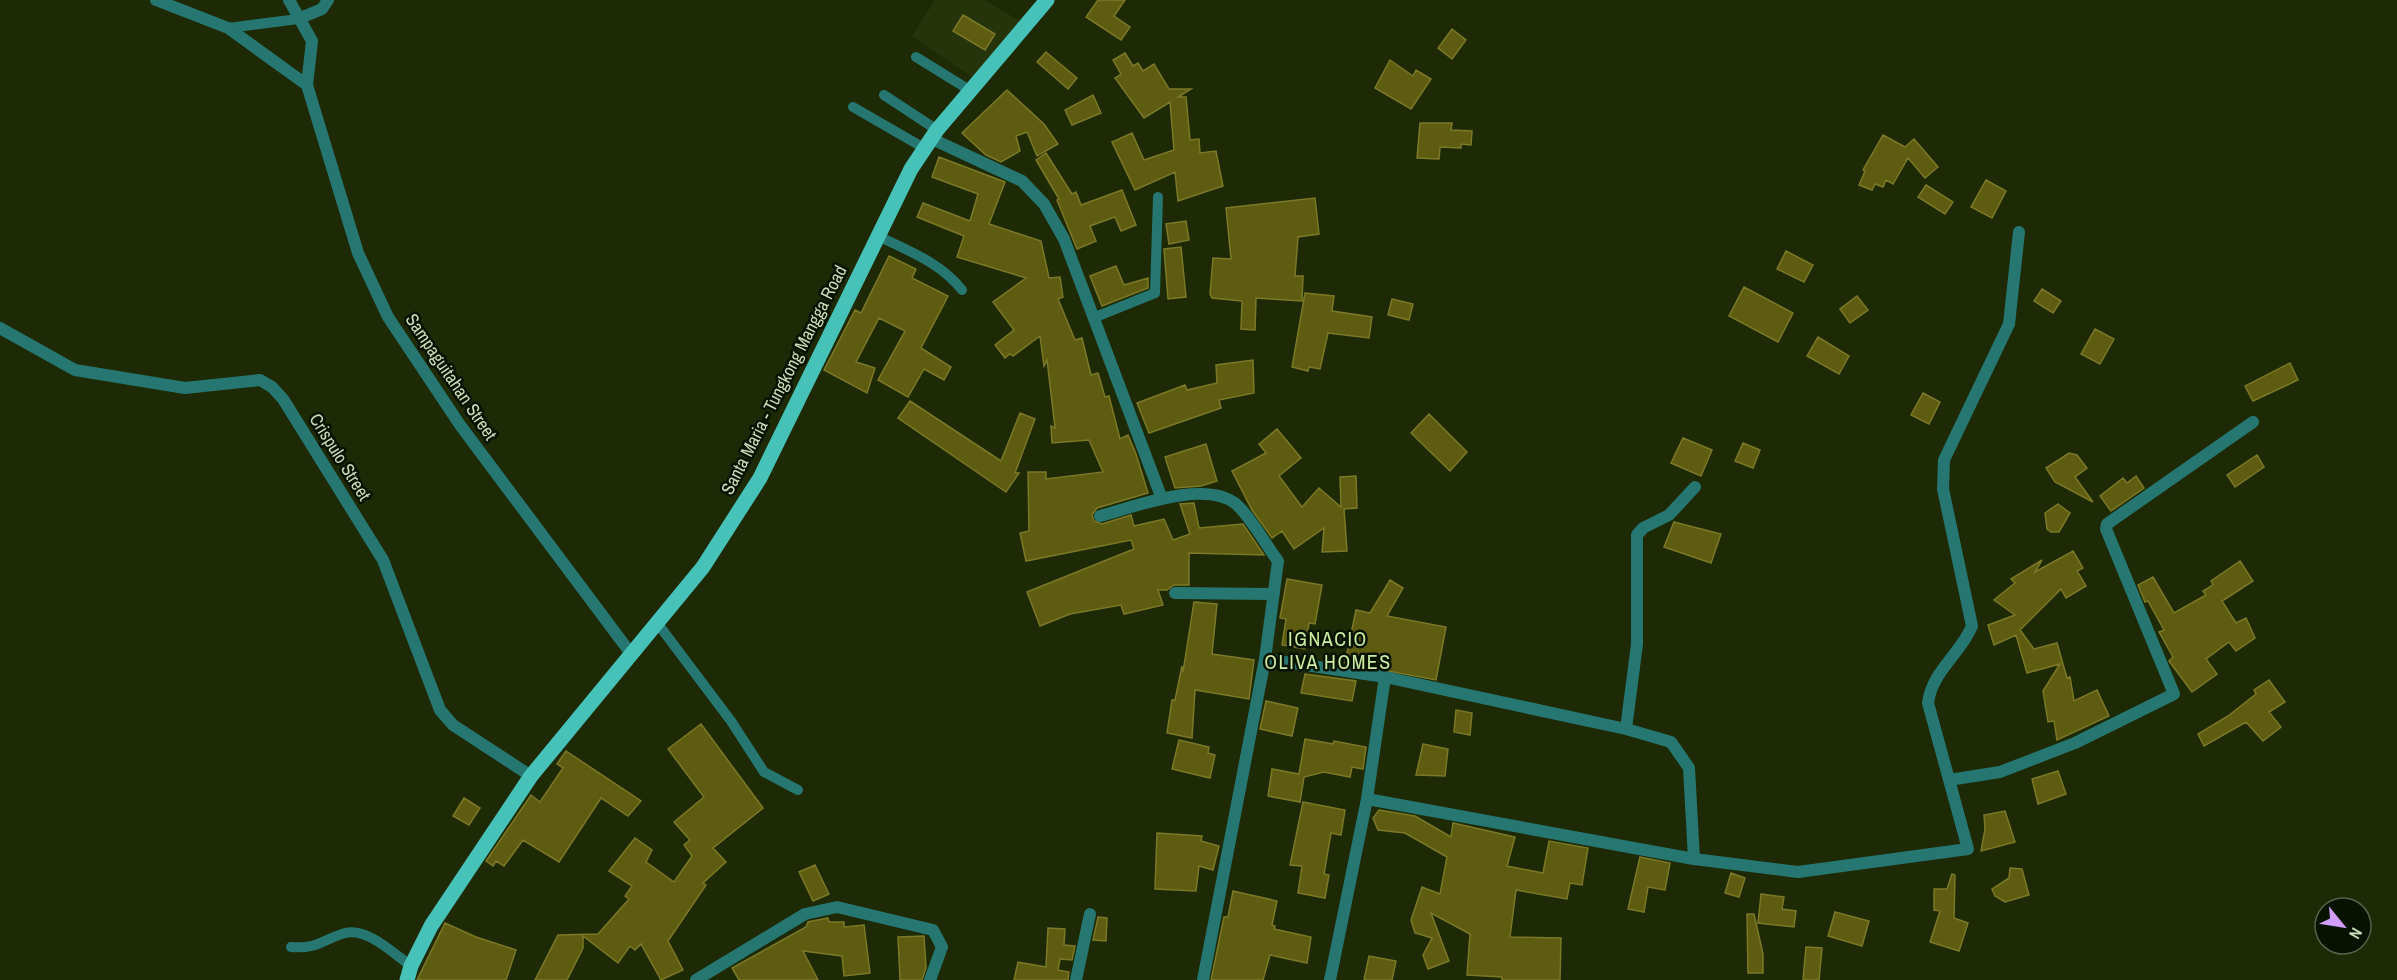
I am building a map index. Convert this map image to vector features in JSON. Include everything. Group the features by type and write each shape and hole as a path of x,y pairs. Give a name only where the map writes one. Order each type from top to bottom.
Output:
{"main road":[{"name":"Santa Maria - Tungkong Mangga Road","path":"409,973 431,926 531,776 703,567 760,478 878,236 930,139 1047,0"}],"street":[{"path":"156,0 228,28 307,85"},
{"name":"Sampaguitahan Street","path":"290,0 312,41 307,85 358,253 388,316 460,425 632,655"},
{"path":"298,18 321,9 328,0"},
{"path":"930,139 1022,181 1044,204 1064,239 1162,499"},
{"path":"1367,799 1694,859 1798,872 1968,849 1929,703 1930,686 1966,640 1972,626 1943,489 1944,460 2009,324 2019,232"},
{"name":"Crispulo Street","path":"0,328 75,370 143,383 185,388 260,380 272,387 283,399 383,560 440,710 453,725 531,776"},
{"path":"1949,780 2000,771 2064,747 2174,693 2106,529 2107,524 2253,422"},
{"path":"1626,729 1636,644 1637,535 1643,528 1669,515 1695,487"},
{"path":"1100,516 1162,499 1204,494 1221,496 1236,504 1278,561 1265,659 1203,980"},
{"path":"1175,593 1274,594"},
{"path":"1265,659 1384,677 1626,729 1671,742 1689,768 1694,859"},
{"path":"1330,980 1367,799 1384,677"},
{"path":"696,980 805,914 837,907 933,930 942,947 930,980"},
{"path":"1076,980 1090,914"}],"lane":[{"path":"228,28 298,18"},
{"path":"916,57 971,91"},
{"path":"884,95 930,139"},
{"path":"854,107 930,139"},
{"path":"1093,318 1155,293 1158,197"},
{"path":"878,236 935,264 950,275 962,290"},
{"path":"657,624 731,721 764,772 798,790"},
{"path":"291,947 311,948 346,933 360,933 409,973"}],"shaded area":[{"path":"935,0 984,0 1022,22 973,78 912,36"}],"building":[{"path":"1098,0 1125,0 1114,16 1130,27 1121,40 1086,17"},
{"path":"963,15 995,34 985,50 953,31"},
{"path":"1452,29 1466,40 1452,59 1438,48"},
{"path":"1046,52 1077,78 1068,89 1037,62"},
{"path":"1125,53 1133,66 1138,63 1143,71 1154,64 1169,89 1191,89 1178,97 1186,97 1190,140 1199,139 1200,153 1216,151 1223,186 1178,201 1175,172 1135,190 1112,142 1132,133 1144,160 1174,150 1170,102 1144,118 1115,78 1121,74 1113,60"},
{"path":"1390,60 1413,76 1416,70 1431,79 1411,109 1375,88"},
{"path":"1007,90 1044,124 1058,144 1037,156 1027,132 1016,136 1020,151 1001,162 986,155 962,133"},
{"path":"1093,95 1101,113 1072,125 1065,110"},
{"path":"1420,123 1452,123 1451,130 1472,131 1471,145 1461,144 1461,148 1440,147 1439,159 1417,158"},
{"path":"1883,135 1905,147 1914,139 1938,167 1925,178 1908,158 1893,184 1886,180 1883,187 1875,184 1872,190 1859,185 1865,171 1863,170"},
{"path":"1046,153 1072,194 1076,192 1081,205 1122,190 1136,225 1121,231 1115,217 1090,226 1096,241 1077,249 1057,200 1059,199 1036,160"},
{"path":"939,157 1005,182 989,224 1041,241 1049,278 1060,277 1063,297 1058,299 1075,340 1082,338 1091,375 1098,373 1105,397 1109,396 1120,439 1128,435 1148,493 1097,508 1092,515 1094,521 1102,524 1131,515 1134,526 1164,519 1173,540 1190,534 1180,504 1194,503 1199,528 1243,524 1264,555 1189,553 1189,585 1174,585 1167,590 1158,590 1163,605 1124,614 1121,605 1070,614 1040,626 1027,592 1134,549 1131,540 1026,561 1020,533 1029,531 1028,472 1046,472 1046,479 1103,472 1089,440 1052,443 1051,426 1055,428 1047,360 1044,366 1040,336 1013,356 1010,354 1005,358 995,345 1014,330 993,302 1026,278 957,257 964,236 917,217 923,203 970,221 978,194 932,177"},
{"path":"1986,180 2006,191 1992,218 1971,207"},
{"path":"1926,185 1953,202 1945,214 1918,197"},
{"path":"1315,198 1319,234 1298,237 1295,276 1303,276 1302,301 1256,298 1255,330 1241,329 1242,301 1212,298 1210,294 1213,258 1231,259 1226,208"},
{"path":"1186,221 1189,240 1169,244 1166,224"},
{"path":"1181,247 1186,297 1168,299 1164,249"},
{"path":"1786,251 1813,265 1804,282 1777,269"},
{"path":"889,256 916,269 912,278 948,296 921,348 951,367 944,380 924,369 908,397 878,380 905,331 879,318 856,362 875,368 867,393 824,370 855,310 861,313"},
{"path":"1116,266 1124,285 1148,278 1148,288 1102,306 1090,276"},
{"path":"1744,287 1793,313 1778,342 1729,316"},
{"path":"2042,289 2061,301 2053,313 2034,301"},
{"path":"1305,293 1334,296 1332,311 1372,317 1369,338 1328,333 1320,369 1309,367 1308,371 1292,367"},
{"path":"1857,296 1868,310 1850,323 1840,309"},
{"path":"1392,299 1413,304 1409,320 1388,315"},
{"path":"2095,329 2114,339 2100,364 2081,354"},
{"path":"1818,337 1849,356 1839,374 1807,356"},
{"path":"1253,360 1254,393 1219,400 1221,408 1149,433 1137,403 1185,385 1187,390 1217,383 1216,365"},
{"path":"2290,363 2298,380 2253,401 2245,386"},
{"path":"1923,393 1940,402 1929,424 1911,415"},
{"path":"910,401 1001,461 1020,413 1035,419 1015,473 1019,473 1006,492 898,418"},
{"path":"1429,414 1467,452 1450,471 1411,433"},
{"path":"1277,429 1301,458 1279,476 1302,507 1319,488 1341,507 1340,477 1356,476 1357,508 1344,509 1347,551 1322,552 1324,528 1294,549 1282,531 1272,538 1252,510 1232,471 1266,453 1259,444"},
{"path":"1683,438 1712,450 1701,476 1671,463"},
{"path":"1743,443 1760,450 1753,468 1735,461"},
{"path":"1206,444 1217,481 1201,486 1175,488 1165,457"},
{"path":"2069,453 2077,455 2087,468 2075,477 2093,502 2055,482 2046,468"},
{"path":"2257,455 2264,467 2235,487 2227,475"},
{"path":"2136,476 2144,488 2111,511 2100,496 2123,478 2127,483"},
{"path":"2058,504 2070,513 2059,532 2051,532 2047,529 2045,513"},
{"path":"1674,522 1721,534 1711,563 1664,547"},
{"path":"2073,551 2083,568 2077,571 2086,586 2066,598 2061,589 2020,630 2034,649 2057,643 2067,678 2070,677 2074,701 2097,690 2109,716 2057,740 2054,721 2048,722 2043,691 2060,664 2027,673 2016,635 1994,645 1988,625 2015,615 1994,600 2015,583 2011,579 2042,560 2035,572"},
{"path":"2240,561 2253,581 2222,601 2236,623 2246,618 2255,638 2236,651 2229,642 2206,659 2217,674 2192,692 2169,661 2173,657 2159,632 2164,630 2148,601 2145,602 2138,585 2153,577 2174,613 2206,595 2203,591 2213,585 2211,581"},
{"path":"1287,579 1322,585 1315,624 1309,623 1305,649 1282,645 1286,619 1280,618"},
{"path":"1390,580 1403,588 1387,616 1446,627 1436,680 1345,663 1356,610 1370,613"},
{"path":"1194,602 1217,604 1212,654 1254,660 1249,699 1195,690 1192,738 1167,733 1172,700 1175,700 1182,666 1183,672"},
{"path":"1305,674 1356,681 1352,701 1301,693"},
{"path":"2269,680 2285,702 2269,712 2281,727 2263,741 2246,722 2204,746 2198,734 2228,716 2256,694 2254,690"},
{"path":"1266,701 1298,708 1292,736 1260,729"},
{"path":"1456,710 1472,713 1470,735 1454,732"},
{"path":"701,724 763,808 713,848 726,862 703,883 706,885 668,941 683,970 661,980 641,944 635,950 630,946 618,963 583,936 583,948 567,980 535,980 558,935 598,934 629,899 625,896 632,886 609,871 635,838 652,850 646,862 674,882 692,856 684,845 690,840 674,822 704,797 668,749"},
{"path":"1305,739 1366,747 1363,769 1352,767 1350,777 1324,772 1304,777 1300,802 1268,796 1272,769 1299,774"},
{"path":"1179,740 1209,747 1208,753 1215,755 1210,778 1172,769"},
{"path":"1423,744 1448,749 1445,776 1416,775"},
{"path":"566,751 641,801 628,816 601,798 559,862 523,840 504,866 496,861 493,866 486,861 531,795 540,802 563,768 557,764"},
{"path":"2058,771 2066,794 2038,804 2032,779"},
{"path":"464,798 480,808 469,825 453,816"},
{"path":"1303,802 1345,810 1341,835 1331,833 1324,874 1329,875 1325,898 1298,893 1302,866 1290,865"},
{"path":"1379,810 1415,816 1451,837 1453,823 1515,837 1507,866 1543,873 1549,841 1588,848 1582,885 1570,883 1567,899 1516,890 1510,937 1561,938 1560,980 1502,980 1502,977 1467,975 1470,934 1431,913 1449,961 1428,969 1423,955 1432,938 1415,933 1411,920 1422,887 1440,894 1447,857 1405,833 1378,830 1373,818"},
{"path":"2005,811 2015,842 1981,851 1985,829 1984,815"},
{"path":"1157,833 1202,836 1201,841 1219,846 1213,870 1199,866 1196,891 1155,889"},
{"path":"1640,857 1670,863 1665,890 1648,887 1644,912 1628,909"},
{"path":"815,865 829,894 813,901 799,872"},
{"path":"2010,868 2022,869 2029,895 2005,902 1995,896 1992,889 2009,878"},
{"path":"1731,873 1745,878 1739,897 1725,893"},
{"path":"1952,874 1955,875 1954,918 1968,923 1959,951 1930,942 1940,911 1934,910 1934,889 1947,889"},
{"path":"1233,891 1277,901 1272,925 1275,926 1274,929 1311,937 1307,963 1270,955 1263,980 1211,980 1224,917 1228,917"},
{"path":"1761,894 1784,897 1782,909 1796,911 1794,927 1758,923"},
{"path":"1835,912 1869,921 1862,946 1828,936"},
{"path":"1747,914 1754,914 1763,954 1763,973 1748,973"},
{"path":"1098,917 1107,918 1106,941 1093,940"},
{"path":"828,918 829,922 844,922 844,927 864,925 870,973 844,976 842,956 803,951 818,980 739,980 732,968 806,927 808,922"},
{"path":"445,923 476,937 516,950 506,980 417,980"},
{"path":"1048,928 1065,929 1064,945 1075,946 1072,960 1060,959 1058,970 1069,972 1068,980 1014,980 1018,962 1046,967"},
{"path":"924,936 926,968 922,980 900,980 898,937"},
{"path":"1806,947 1822,948 1819,980 1803,980"},
{"path":"1369,956 1396,961 1392,980 1364,980"}],"district":[{"name":"IGNACIO OLIVA HOMES","path":"1328,650"}]}
